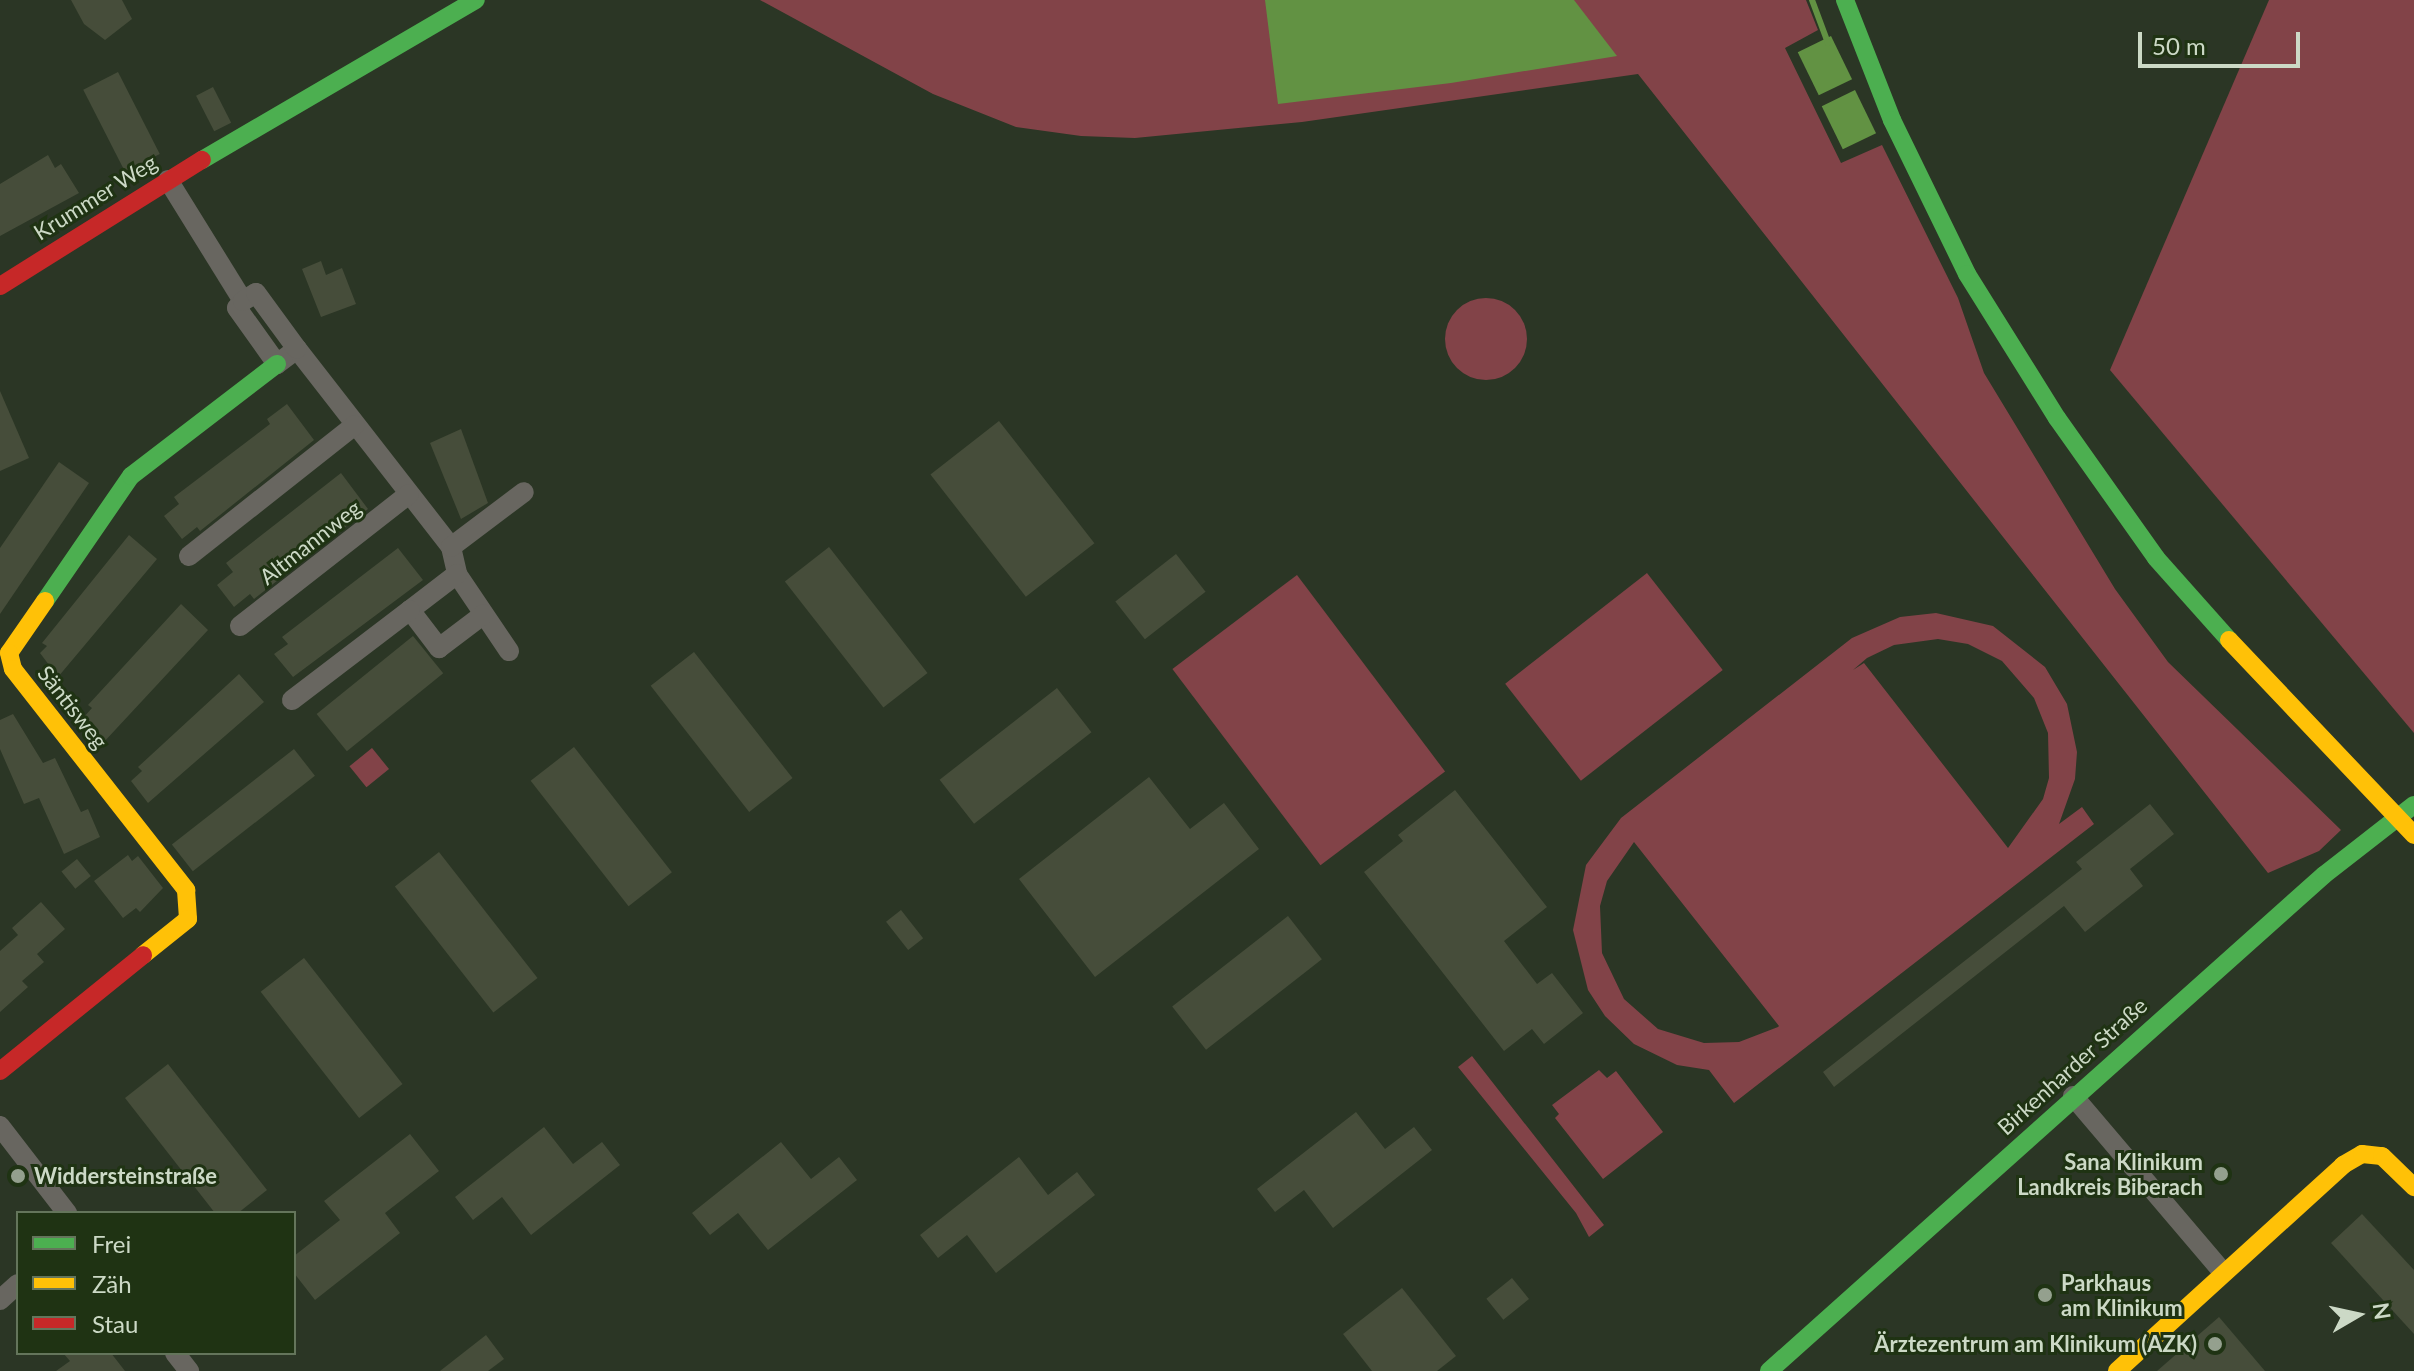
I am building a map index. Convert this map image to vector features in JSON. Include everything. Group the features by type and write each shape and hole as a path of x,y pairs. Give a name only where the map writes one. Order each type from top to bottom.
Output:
{"street":[{"name":"Krummer Weg","path":"0,286 168,180 476,0"},
{"path":"1845,0 1892,120 1967,274 2057,418 2156,558 2285,704 2414,835"},
{"path":"168,180 243,301"},
{"path":"297,349 277,364 237,308 256,293 451,547 457,574 509,651"},
{"name":"Säntisweg","path":"0,1071 188,919 186,890 13,669 9,653 131,476 277,364"},
{"path":"189,556 355,425"},
{"path":"451,547 524,492"},
{"name":"Altmannweg","path":"240,626 409,494"},
{"path":"292,700 457,574"},
{"path":"410,610 439,648 484,614"},
{"name":"Birkenharder Straße","path":"1769,1371 2073,1096 2363,845 2414,805"},
{"path":"2073,1096 2223,1272"},
{"path":"0,1126 65,1211"},
{"path":"2117,1371 2343,1165 2362,1154 2382,1156 2414,1187"},
{"path":"0,1300 16,1286"},
{"path":"177,1355 189,1371"}],"shaded area":[{"path":"760,0 1806,0 1818,30 1785,48 1841,163 1882,145 1958,298 1984,373 2115,589 2168,662 2341,830 2319,851 2268,873 1638,74 1302,122 1135,138 1081,136 1016,127 933,94"},
{"path":"1265,0 1574,0 1617,56 1451,83 1278,104"},
{"path":"2269,0 2414,0 2414,733 2110,370"},
{"path":"1831,36 1852,79 1819,95 1798,52"},
{"path":"1855,90 1876,133 1843,149 1822,106"},
{"path":"1486,298 1502,301 1515,310 1524,323 1527,339 1524,355 1515,368 1502,377 1486,380 1470,377 1457,368 1448,355 1445,339 1448,323 1457,310 1470,301"},
{"path":"1647,573 1723,670 1581,781 1505,684"},
{"path":"1297,575 1445,771 1320,865 1172,669"},
{"path":"1936,613 1993,626 2045,667 2067,704 2077,752 2075,779 2059,824 2082,807 2094,824 1734,1103 1709,1070 1677,1065 1634,1044 1605,1016 1588,990 1573,930 1586,865 1621,818 1852,638 1900,617","holes":["1938,639 1968,644 2002,661 2034,698 2048,733 2049,778 2043,799 2008,848 1864,663 1853,670 1867,658 1894,645","1634,842 1779,1026 1778,1027 1739,1042 1704,1043 1658,1029 1624,999 1602,953 1600,906 1607,881"]},
{"path":"372,748 389,769 366,787 349,766"},
{"path":"1472,1056 1604,1225 1589,1237 1576,1213 1458,1067"},
{"path":"1599,1070 1607,1078 1616,1071 1663,1132 1603,1179 1555,1118 1559,1114 1552,1105"}],"building":[{"path":"71,0 122,0 132,19 105,40 84,24"},
{"path":"118,72 160,154 125,172 83,90"},
{"path":"213,87 231,123 214,131 196,96"},
{"path":"48,155 55,168 61,164 79,193 0,236 0,184"},
{"path":"321,261 326,275 342,268 356,304 321,317 302,269"},
{"path":"0,391 29,458 0,471"},
{"path":"287,404 314,440 200,531 197,527 182,539 164,516 179,504 174,497 270,424 267,419"},
{"path":"999,421 1094,543 1026,597 930,475"},
{"path":"461,429 488,503 461,519 430,443"},
{"path":"59,462 89,483 0,614 0,548"},
{"path":"341,473 368,509 254,599 250,594 234,607 217,585 233,572 226,563"},
{"path":"129,535 157,559 58,677 40,653 47,646 42,643"},
{"path":"829,547 928,673 883,708 785,581"},
{"path":"398,548 423,580 293,677 274,654 288,644 282,637"},
{"path":"1176,554 1206,592 1145,639 1115,601"},
{"path":"181,604 208,630 103,743 83,718 92,708 88,705"},
{"path":"413,636 443,673 347,751 317,714"},
{"path":"694,652 793,778 749,812 651,686"},
{"path":"239,674 264,702 148,803 131,781 142,771 138,767"},
{"path":"1057,688 1091,732 974,824 940,780"},
{"path":"13,714 43,763 55,758 81,812 88,809 100,837 64,854 39,798 24,804 0,749 0,720"},
{"path":"574,747 672,872 629,906 531,781"},
{"path":"294,749 315,776 193,871 172,844"},
{"path":"1149,777 1190,829 1224,803 1259,849 1095,977 1019,879"},
{"path":"1455,790 1547,907 1504,941 1537,984 1552,973 1583,1013 1544,1044 1532,1029 1504,1051 1364,872 1403,841 1398,835"},
{"path":"2150,804 2174,834 2130,869 2143,886 2085,932 2064,906 1834,1087 1823,1072 2082,869 2076,862"},
{"path":"439,852 538,978 493,1013 395,886"},
{"path":"128,855 132,861 138,856 163,888 140,912 136,908 123,918 94,881"},
{"path":"77,859 91,876 75,889 61,872"},
{"path":"41,902 65,929 37,954 44,962 22,981 28,987 0,1012 0,951 18,935 12,928"},
{"path":"901,910 923,938 908,950 886,922"},
{"path":"1288,916 1322,959 1206,1050 1172,1007"},
{"path":"304,958 403,1084 359,1118 261,992"},
{"path":"168,1064 267,1190 241,1211 213,1211 125,1098"},
{"path":"1356,1112 1385,1149 1414,1127 1432,1150 1333,1228 1304,1190 1275,1212 1257,1189"},
{"path":"544,1127 573,1164 602,1142 620,1165 531,1235 502,1197 473,1220 455,1197"},
{"path":"410,1134 439,1171 385,1213 400,1233 315,1300 296,1276 296,1254 340,1220 324,1201"},
{"path":"781,1142 811,1179 839,1157 857,1180 768,1250 738,1213 710,1235 692,1213"},
{"path":"1019,1157 1048,1195 1077,1172 1095,1195 996,1273 967,1235 938,1258 920,1235"},
{"path":"2362,1214 2414,1270 2414,1334 2331,1243"},
{"path":"1512,1278 1529,1299 1503,1320 1486,1299"},
{"path":"1402,1288 1456,1356 1437,1371 1372,1371 1343,1334"},
{"name":"Ärztezentrum am Klinikum (AZK)","path":"2219,1317 2265,1371 2157,1371"},
{"path":"486,1335 504,1359 488,1371 440,1371"},
{"path":"65,1355 113,1355 125,1371 56,1371 70,1361"}],"waterway":[{"path":"1812,0 1828,43"}],"traffic: fast":[{"path":"202,160 476,0"},
{"path":"1845,0 1892,120 1967,274 2057,418 2156,558 2229,640"},
{"path":"45,601 131,476 277,364"},
{"path":"1769,1371 2324,875 2414,805"}],"traffic: slow":[{"path":"45,601 9,653 13,669 186,890 188,919 143,955"},
{"path":"2229,640 2414,835"},
{"path":"2117,1371 2343,1165 2362,1154 2382,1156 2414,1187"}],"traffic: jam":[{"path":"0,286 202,160"},
{"path":"0,1071 143,955"}],"place":[{"name":"Sana Klinikum Landkreis Biberach","path":"2221,1174"},
{"name":"Widdersteinstraße","path":"18,1176"},
{"name":"Parkhaus am Klinikum","path":"2045,1295"},
{"name":"Ärztezentrum am Klinikum (AZK)","path":"2215,1344"}]}
